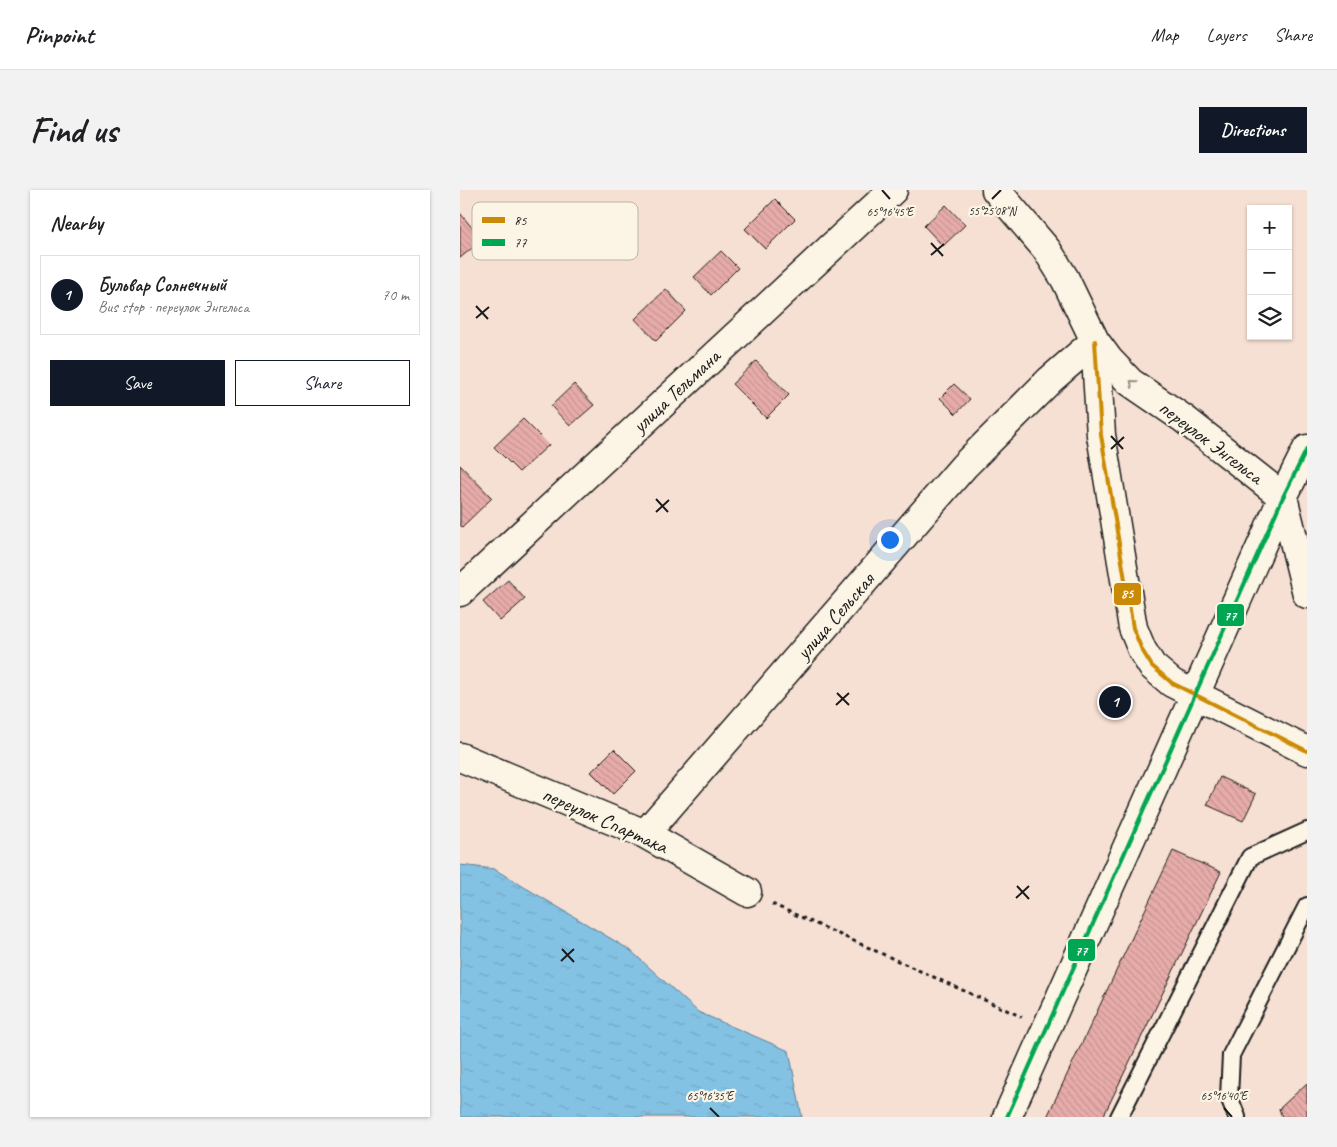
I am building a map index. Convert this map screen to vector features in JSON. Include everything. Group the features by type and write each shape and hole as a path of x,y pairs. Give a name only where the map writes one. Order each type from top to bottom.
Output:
{"street":[{"name":"улица Тельмана","path":"460,592 893,190"},
{"name":"переулок Энгельса","path":"996,190 1047,250 1065,279 1095,341 1109,360 1130,382 1184,419 1283,497 1196,696 1172,682 1152,666 1142,650 1133,628 1101,435 1095,341"},
{"name":"улица Сельская","path":"645,834 964,466 1050,380 1095,341"},
{"path":"1307,449 1283,497 1307,594"},
{"path":"1007,1117 1196,696 1307,751"},
{"name":"переулок Спартака","path":"460,757 645,834 747,892"}],"lane":[{"path":"1120,1117 1250,857 1307,831"},
{"path":"1237,1117 1229,1097 1231,1055 1307,906"}],"path":[{"path":"747,892 1001,1008"}],"water":[{"path":"460,865 494,869 630,950 698,1012 789,1051 802,1117 460,1117"}],"building":[{"path":"775,199 795,219 765,249 745,229"},
{"path":"946,205 965,225 943,246 924,226"},
{"path":"460,213 472,228 472,248 460,258"},
{"path":"721,251 738,268 711,295 694,277"},
{"path":"666,289 686,311 656,341 635,319"},
{"path":"756,361 789,395 766,418 732,384"},
{"path":"574,384 594,405 570,426 551,406"},
{"path":"954,384 970,399 956,414 940,398"},
{"path":"523,419 549,445 519,472 494,447"},
{"path":"460,465 492,498 462,527 460,525"},
{"path":"508,580 525,599 500,621 483,602"},
{"path":"614,749 636,771 613,794 591,772"},
{"path":"1220,777 1256,794 1243,821 1207,805"},
{"path":"1173,851 1221,872 1103,1117 1047,1117"},
{"path":"1307,1083 1307,1117 1282,1117 1279,1109"}],"transit line":[{"name":"85","path":"1095,341 1101,435 1133,628 1142,650 1152,666 1172,683 1307,751"},
{"name":"77","path":"1007,1117 1283,497 1307,449"}],"place":[{"name":"Бульвар Солнечный","path":"1115,702"}]}
